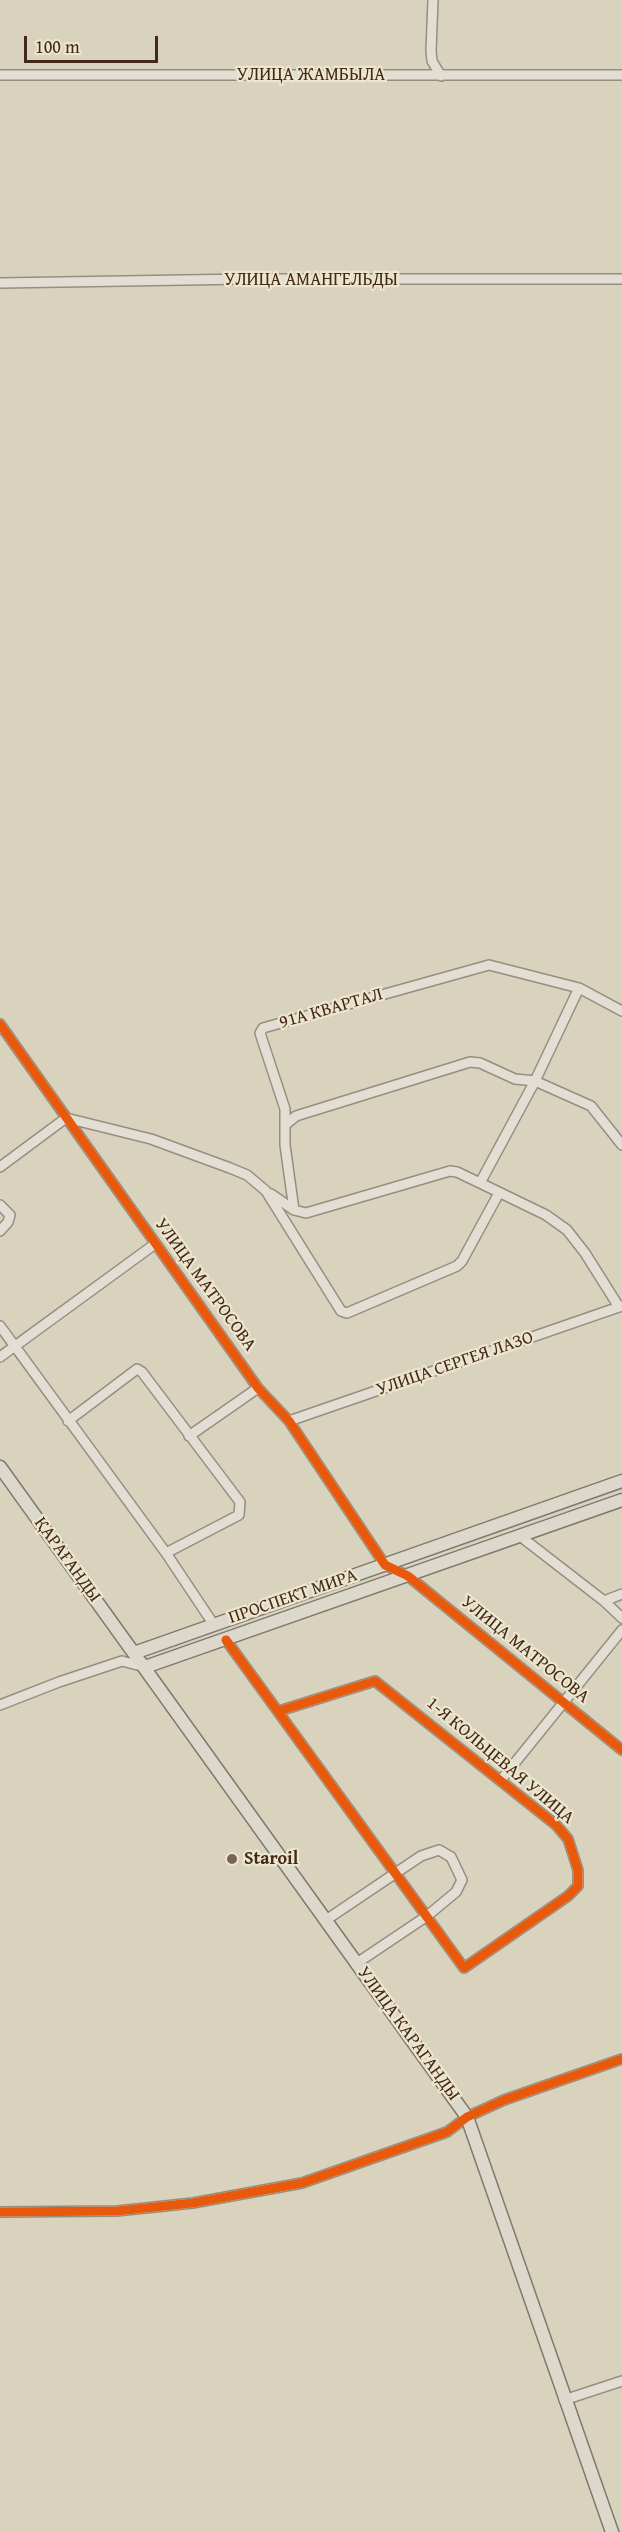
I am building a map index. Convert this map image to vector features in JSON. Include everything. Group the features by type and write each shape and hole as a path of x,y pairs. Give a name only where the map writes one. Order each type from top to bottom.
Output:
{"main road":[{"name":"ҚАРАҒАНДЫ","path":"0,1467 134,1653"},
{"name":"ПРОСПЕКТ МИРА","path":"134,1653 622,1481"},
{"name":"ПРОСПЕКТ МИРА","path":"145,1667 622,1500"},
{"name":"УЛИЦА КАРАГАНДЫ","path":"134,1653 467,2117 612,2532"}],"street":[{"path":"433,0 432,61 441,76"},
{"name":"УЛИЦА ЖАМБЫЛА","path":"0,75 622,75"},
{"name":"УЛИЦА АМАНГЕЛЬДЫ","path":"0,283 235,279 622,279"},
{"name":"91А КВАРТАЛ","path":"285,1125 285,1109 281,1092 260,1033 263,1028 489,964 579,988"},
{"path":"480,1183 535,1081 579,988 622,1011"},
{"name":"УЛИЦА МАТРОСОВА","path":"0,1024 258,1388 289,1421 385,1565 408,1576 622,1750"},
{"path":"294,1210 286,1161 285,1125 296,1116 470,1062 515,1079 535,1081 591,1106 622,1145"},
{"path":"0,1167 66,1118 151,1139 205,1158 247,1176 294,1210 306,1213 450,1171 457,1172 546,1215 567,1230 585,1252 621,1306"},
{"path":"266,1191 341,1311 347,1313 457,1266 462,1261 499,1193"},
{"path":"0,1204 10,1215 9,1222 0,1232"},
{"path":"0,1357 155,1244"},
{"name":"УЛИЦА СЕРГЕЯ ЛАЗО","path":"289,1421 621,1306"},
{"path":"0,1326 166,1553 214,1625"},
{"path":"68,1421 137,1369 142,1372 240,1502 239,1515 166,1553"},
{"path":"189,1436 258,1388"},
{"path":"520,1536 604,1601 622,1618"},
{"path":"604,1601 622,1594"},
{"path":"501,1780 622,1630"},
{"name":"1-Я КОЛЬЦЕВАЯ УЛИЦА","path":"226,1640 464,1968 568,1896 578,1886 578,1870 568,1839 556,1825 375,1681 279,1712"},
{"path":"0,1705 122,1661 134,1653"},
{"path":"122,1661 145,1667"},
{"path":"326,1920 421,1856 439,1850 451,1857 462,1880 456,1892 427,1916 357,1963"},
{"path":"0,2212 117,2211 193,2203 302,2183 447,2132 467,2117 504,2100 622,2059"},
{"path":"564,2400 622,2381"}],"cycle path":[{"path":"0,1024 258,1388 289,1421 385,1565 408,1576 622,1750"},
{"path":"226,1640 464,1968 568,1896 578,1886 578,1870 568,1839 556,1825 375,1681 279,1711"},
{"path":"0,2212 117,2211 193,2203 302,2183 447,2132 467,2117 504,2100 622,2059"}],"place":[{"name":"Staroil","path":"232,1859"}]}
